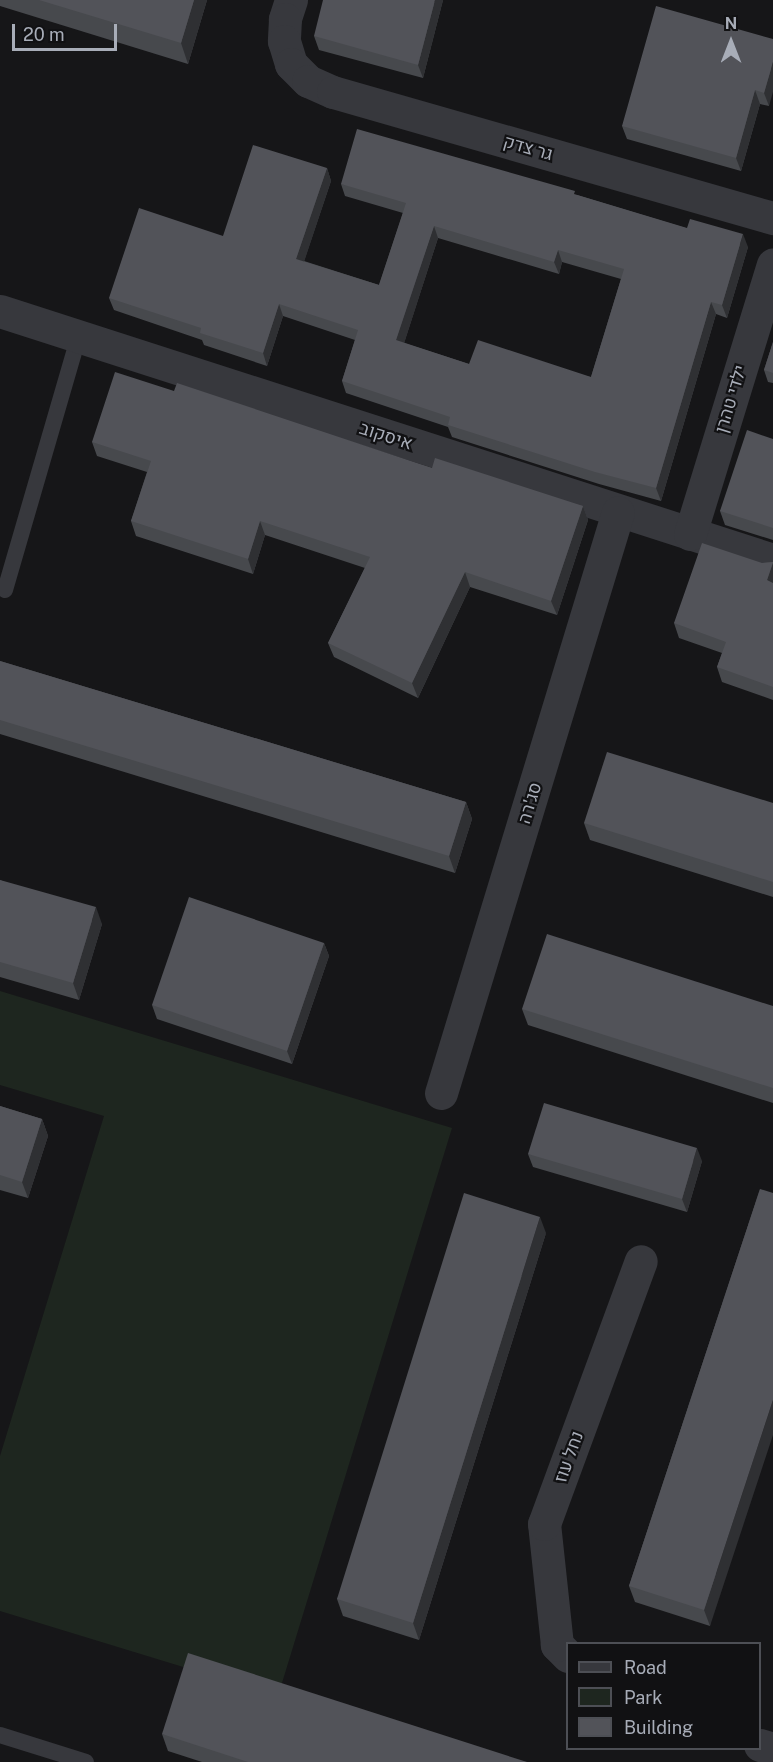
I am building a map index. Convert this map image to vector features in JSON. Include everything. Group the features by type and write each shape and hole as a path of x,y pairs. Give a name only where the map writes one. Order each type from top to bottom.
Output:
{"street":[{"name":"גר צדק","path":"291,0 285,19 284,41 291,64 308,81 333,92 773,218"},
{"name":"ילדי טהרן","path":"690,534 773,265"},
{"name":"איסקוב","path":"0,310 618,512 773,560"},
{"name":"סג'רה","path":"441,1094 618,512"},
{"name":"נחל עוז","path":"566,1655 556,1645 544,1524 641,1261"}],"lane":[{"path":"4,590 79,336"},
{"path":"0,1735 86,1762"}],"green space":[{"path":"0,991 452,1128 278,1696 0,1611 0,1456 104,1116 0,1085"}],"building":[{"path":"39,0 194,0 181,43"},
{"path":"323,0 435,0 418,65 314,36"},
{"path":"656,6 773,39 773,62 764,93 755,90 736,158 622,126"},
{"path":"357,129 575,191 574,194 687,228 690,219 743,234 722,305 711,302 656,488 595,472 448,425 450,417 342,381 358,330 279,304 263,353 200,333 201,328 109,298 139,208 223,236 253,145 327,168 296,259 379,285 406,203 341,184","holes":["434,226 554,262 558,250 624,269 591,377 478,340 469,364 396,340"]},
{"path":"773,342 773,373 764,370"},
{"path":"115,372 174,391 177,383 432,468 435,458 583,506 551,601 465,572 412,683 328,643 370,557 260,521 248,559 131,521 151,461 92,442"},
{"path":"747,430 773,439 773,528 720,511"},
{"path":"702,543 762,563 773,562 767,580 773,583 773,687 717,667 726,642 674,623"},
{"path":"0,661 466,802 449,856 0,720"},
{"path":"607,752 773,803 773,882 584,823"},
{"path":"0,880 96,907 73,983 0,962"},
{"path":"189,897 324,943 287,1051 152,1005"},
{"path":"547,934 773,1006 773,1088 522,1009"},
{"path":"544,1103 697,1148 682,1199 528,1154"},
{"path":"0,1106 42,1119 22,1182 0,1175"},
{"path":"760,1189 773,1193 773,1400 704,1610 629,1586"},
{"path":"464,1193 540,1217 413,1623 337,1599"},
{"path":"188,1653 527,1762 248,1762 162,1734"}]}
